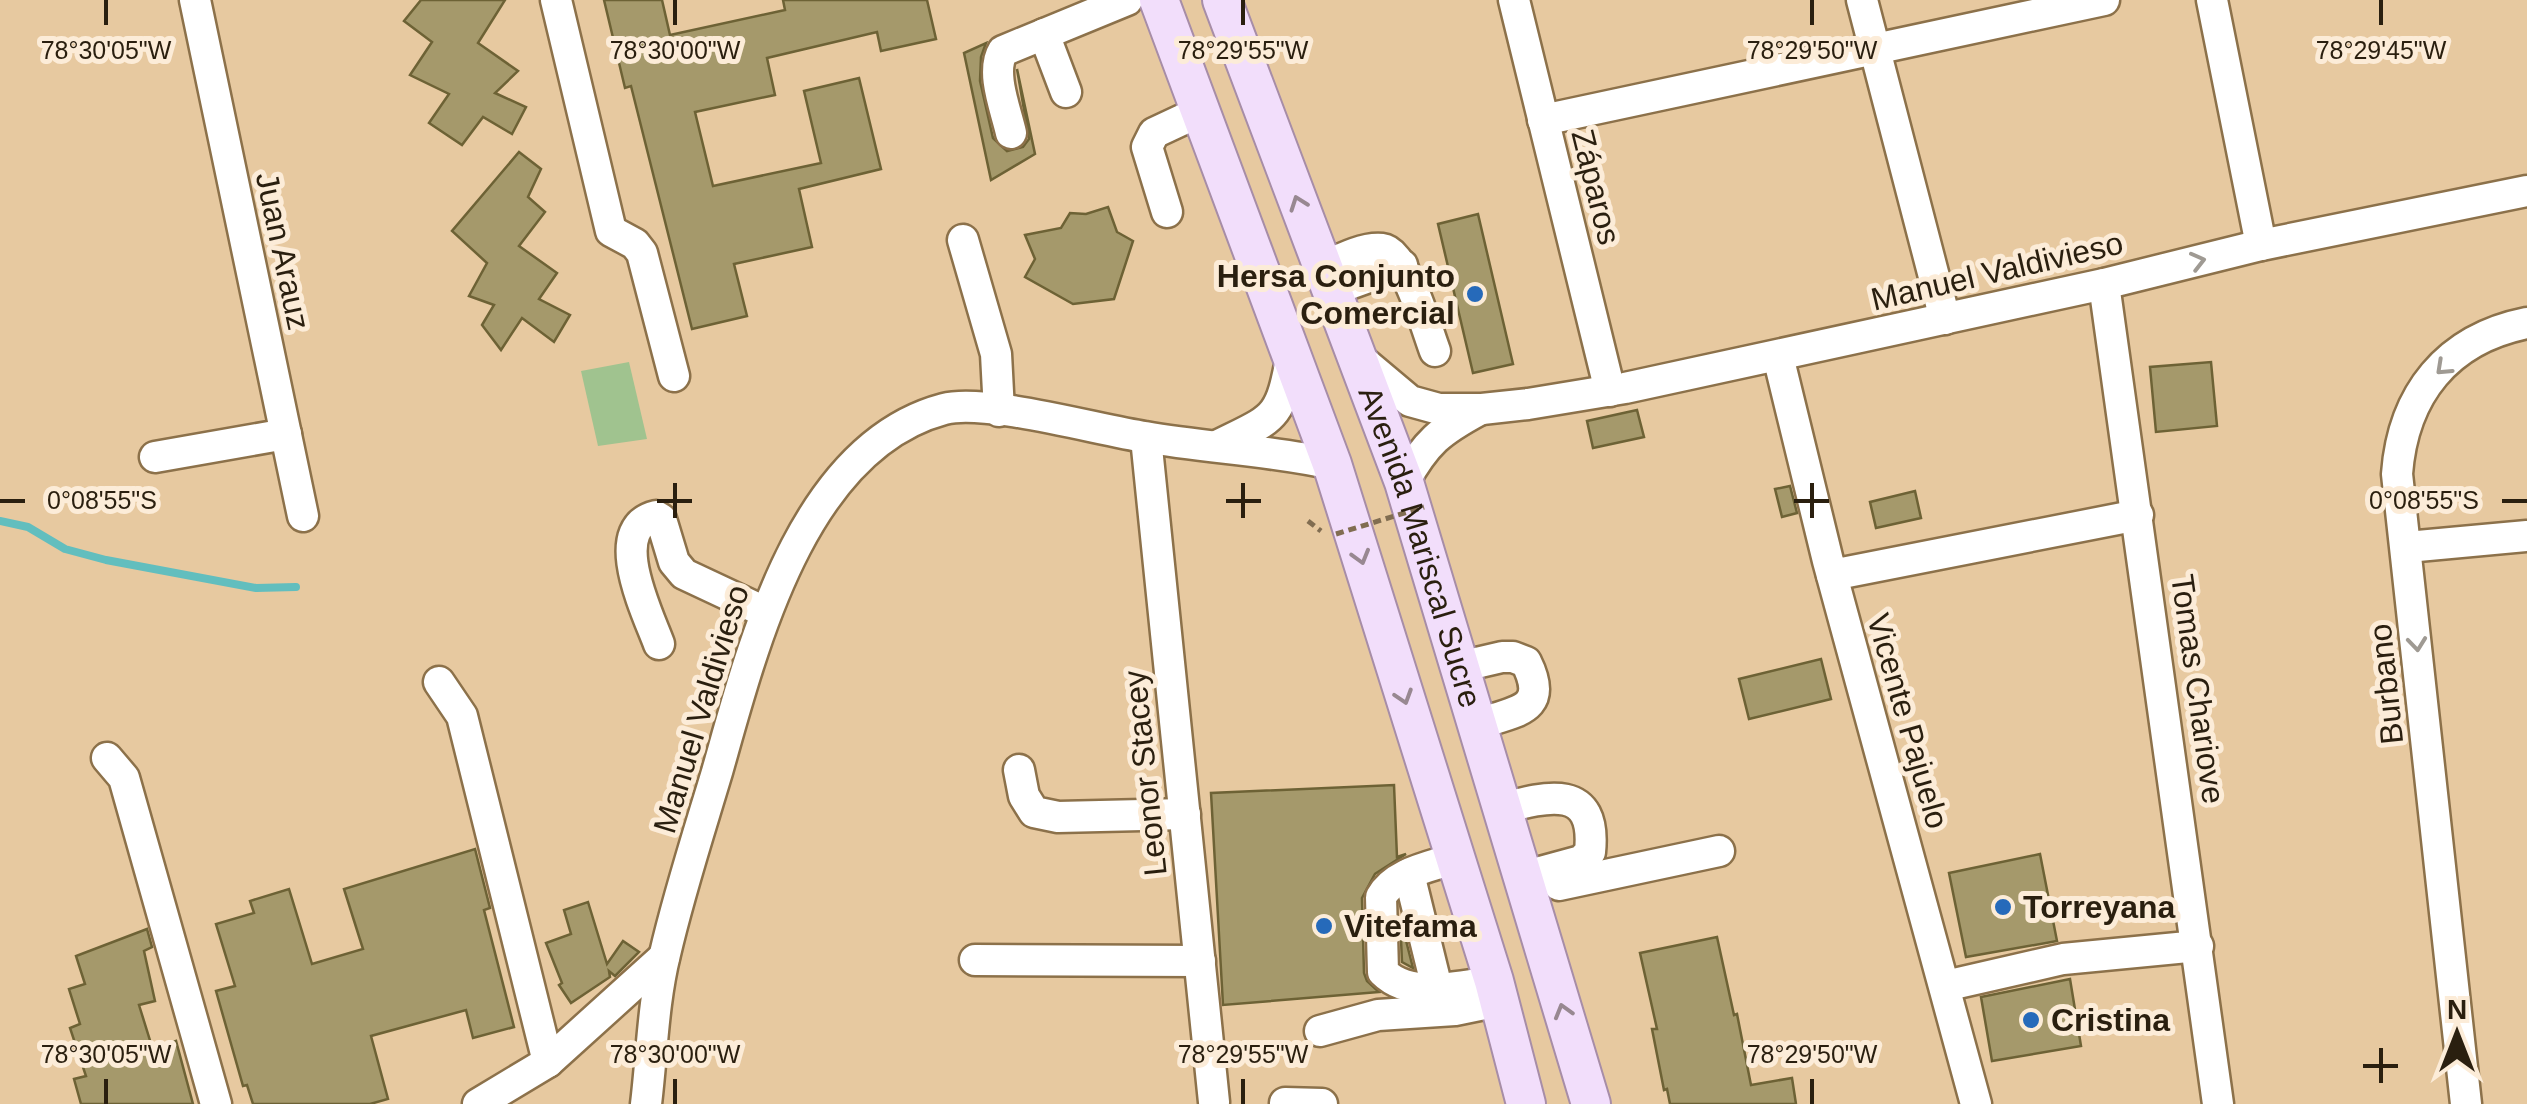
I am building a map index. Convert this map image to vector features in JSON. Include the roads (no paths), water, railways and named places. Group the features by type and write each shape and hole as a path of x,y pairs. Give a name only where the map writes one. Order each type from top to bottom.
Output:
{"main road":[{"name":"Avenida Mariscal Sucre","path":"1158,0 1332,464 1497,991 1526,1104"},
{"name":"Avenida Mariscal Sucre","path":"1222,0 1354,353 1414,494 1459,668 1590,1104"},
{"path":"1419,741 1476,725"}],"street":[{"name":"Juan Arauz","path":"195,0 303,516"},
{"path":"556,0 611,231 642,252 674,376"},
{"path":"1011,133 998,60 1003,51 1128,0"},
{"name":"Záparos","path":"1514,0 1610,391"},
{"path":"1862,0 1872,50 1946,319"},
{"path":"1544,120 2104,0"},
{"path":"2212,0 2261,245"},
{"path":"1044,34 1066,92"},
{"path":"1167,212 1148,147 1150,139 1201,112"},
{"name":"Manuel Valdivieso","path":"1354,353 1410,401 1440,409 1482,409 1610,391 1778,356 2261,245 2527,191"},
{"path":"963,240 996,354 999,411"},
{"path":"1326,279 1402,265 1435,351"},
{"name":"Tomas Chariove","path":"2104,284 2218,1104"},
{"name":"Burbano","path":"2466,1104 2397,474 2399,440 2409,410 2433,376 2468,345 2504,328 2527,323"},
{"path":"1214,448 1274,416 1286,388 1292,353"},
{"name":"Vicente Pajuelo","path":"1778,356 1832,575 1976,1104"},
{"name":"Manuel Valdivieso","path":"646,1104 664,956 765,612 775,585 830,491 850,466 894,431 928,414 960,406 1214,448 1288,454 1332,464"},
{"name":"Manuel Valdivieso","path":"1414,494 1422,449 1444,429 1482,409"},
{"path":"156,457 286,434"},
{"name":"Leonor Stacey","path":"1146,438 1214,1102"},
{"path":"1832,575 2138,515"},
{"path":"659,644 632,558 631,540 647,518 661,519 674,562 684,574 765,612"},
{"path":"2407,547 2527,536"},
{"path":"1459,668 1513,657 1526,662 1534,679 1536,694 1532,701 1476,725"},
{"path":"439,682 462,716 548,1062"},
{"path":"108,758 124,778 216,1104"},
{"path":"1019,770 1024,796 1034,812 1058,817 1185,814"},
{"path":"1501,809 1544,798 1574,800 1584,814 1592,838 1590,852 1581,862 1524,885"},
{"path":"1524,885 1719,851"},
{"path":"1456,858 1395,880 1381,897 1383,972 1391,980 1417,988 1497,991"},
{"path":"1410,874 1437,988"},
{"path":"1946,986 2064,959 2198,946"},
{"path":"478,1104 548,1062 664,956"},
{"path":"975,960 1200,961"},
{"path":"1320,1032 1378,1015 1454,1010 1497,991"},
{"path":"1285,1103 1322,1104"}],"waterway":[{"path":"0,521 28,527 65,549 106,560 256,588 296,587"}],"place":[{"name":"Hersa Conjunto Comercial","path":"1475,294"},
{"name":"Torreyana","path":"2003,907"},
{"name":"Vitefama","path":"1324,926"},
{"name":"Cristina","path":"2031,1020"}]}
